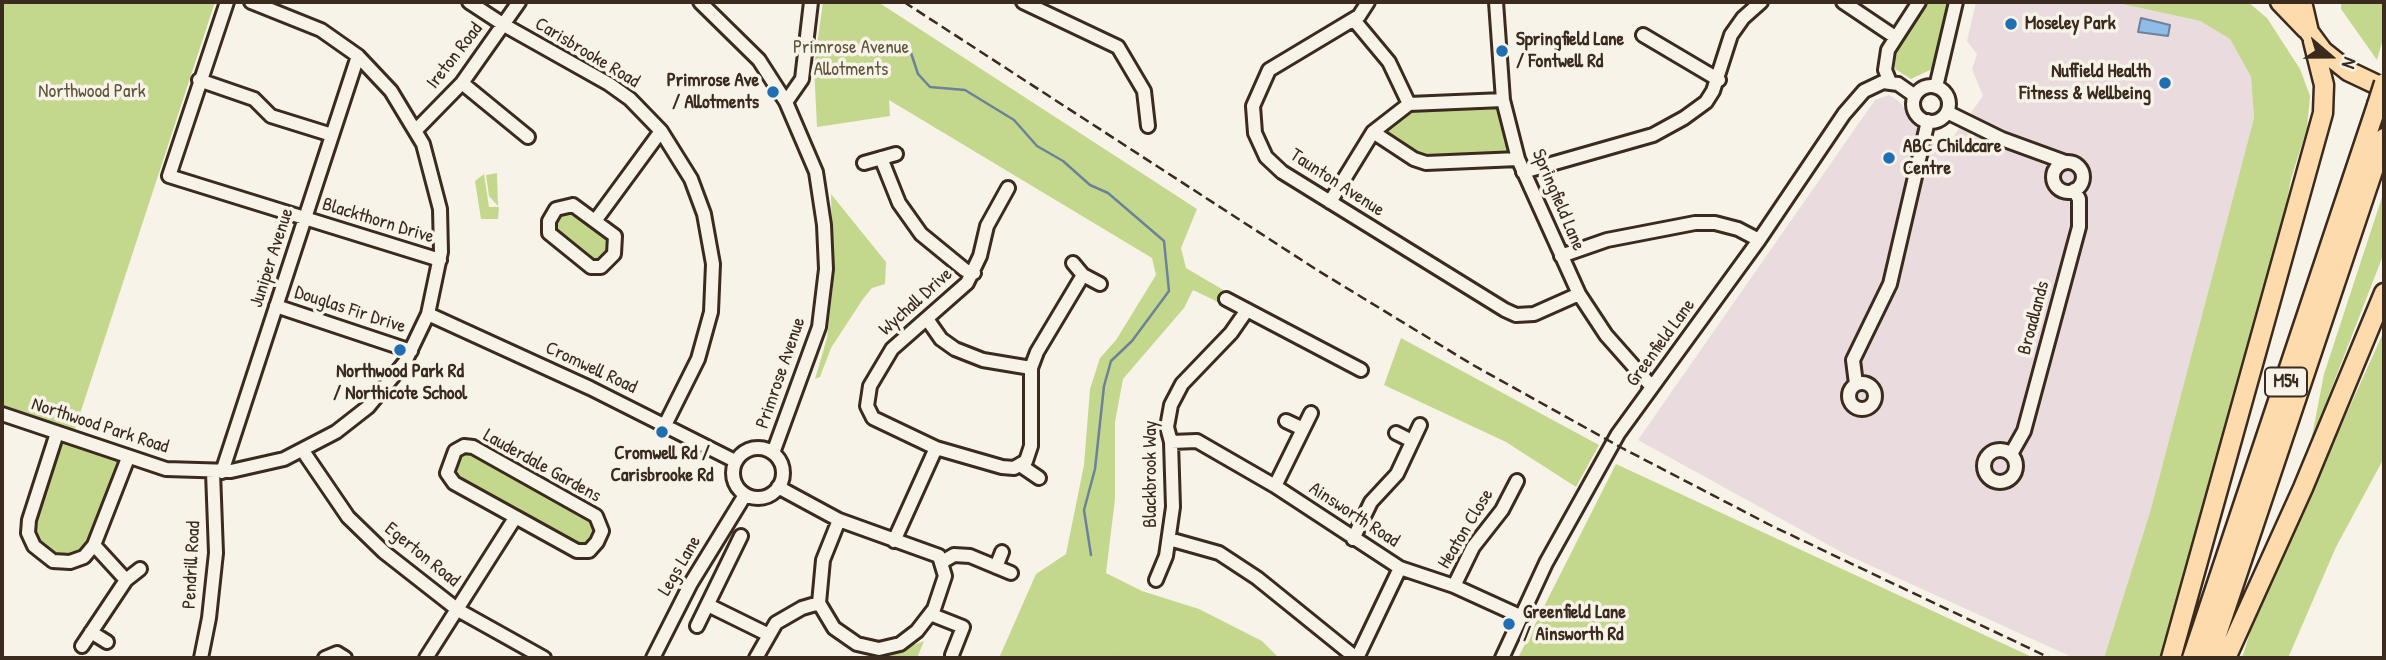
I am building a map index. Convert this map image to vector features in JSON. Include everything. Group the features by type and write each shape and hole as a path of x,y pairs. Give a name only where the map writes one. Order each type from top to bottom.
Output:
{"highway":[{"path":"2280,2 2341,67 2381,97"},
{"path":"2171,658 2323,113 2324,85 2301,2"},
{"name":"M54","path":"2192,658 2384,83"},
{"name":"M54","path":"2209,658 2384,138"},
{"path":"2226,658 2304,488 2384,293"}],"street":[{"path":"227,2 199,80 254,99 271,116 332,135"},
{"name":"Northwood Park Road","path":"2,414 166,469 218,472 267,464 303,451 336,432 368,407 411,351 428,314 440,260 442,230 429,160 416,130 391,91 358,56 321,30 251,2"},
{"name":"Carisbrooke Road","path":"469,2 504,25 610,84 637,106 661,131 684,164 699,197 713,264 711,312 706,336 685,388 665,425"},
{"name":"Ireton Road","path":"416,130 461,83 519,2"},
{"name":"Primrose Avenue","path":"700,2 759,60 786,102 816,173 824,225 825,269 820,327 773,453"},
{"path":"786,102 803,79 811,2"},
{"path":"1023,2 1118,47 1144,91 1148,126"},
{"name":"Taunton Avenue","path":"1368,2 1354,20 1269,70 1252,106 1255,133 1266,157 1282,172 1483,299 1516,315 1544,312 1579,294"},
{"name":"Springfield Lane","path":"1496,2 1503,100 1520,165 1579,294 1606,335 1652,387"},
{"path":"1373,132 1414,159 1426,163 1520,165 1667,130 1706,102 1719,80 1731,35 1743,18 1761,2"},
{"path":"1843,2 1895,37"},
{"path":"1915,96 1922,89 1936,87 1948,97 1947,112 1939,120 1928,121 1916,112 1915,96 1910,90 1890,82 1885,70 1888,50 1919,2"},
{"path":"1936,87 1956,2"},
{"path":"1354,20 1389,62 1409,104"},
{"path":"1643,35 1719,80"},
{"name":"Juniper Avenue","path":"218,472 358,56"},
{"name":"Blackthorn Drive","path":"199,80 169,176 440,260"},
{"name":"Greenfield Lane","path":"1502,658 1546,563 1611,445 1759,240 1854,100 1874,85 1890,82"},
{"path":"461,83 528,137"},
{"path":"1330,202 1373,132 1409,104 1503,100"},
{"path":"1947,112 2002,139 2075,164 2082,174 2081,185 2068,192 2057,188 2046,155"},
{"path":"1856,384 1853,360 1891,284 1928,121"},
{"path":"594,221 661,131"},
{"path":"864,163 896,154"},
{"path":"881,158 899,203 921,234 965,270 974,273"},
{"path":"2053,174 2057,166 2065,162"},
{"name":"Wychall Drive","path":"1008,188 987,226 974,273 959,293 884,359 870,386 867,406 880,424 936,448 1002,467 1020,465"},
{"name":"Broadlands","path":"2011,454 2024,431 2079,227 2079,199 2074,190"},
{"path":"573,205 594,221 614,236 616,244 614,254 601,267 591,267 549,233 551,215 561,206 573,205"},
{"path":"1560,256 1607,240 1695,223 1715,223 1738,229 1759,240"},
{"path":"1073,262 1083,275 1100,284"},
{"path":"1038,478 1020,465 1026,461 1031,446 1031,368 1037,352 1083,275"},
{"path":"1226,299 1361,370"},
{"name":"Douglas Fir Drive","path":"276,306 411,351"},
{"name":"Blackbrook Way","path":"1156,580 1169,540 1173,507 1171,442 1167,427 1171,405 1182,384 1231,333 1247,310"},
{"name":"Cromwell Road","path":"428,314 665,425 735,461"},
{"path":"927,319 941,339 955,349 983,360 1031,368"},
{"path":"1275,486 1311,413"},
{"path":"1286,421 1303,429"},
{"path":"1353,539 1371,502 1396,474 1420,425"},
{"path":"57,433 31,510 28,533 34,546 53,561 70,562 84,557 94,545 128,458"},
{"path":"1396,433 1412,441"},
{"name":"Ainsworth Road","path":"1171,442 1197,441 1275,486 1400,568 1454,586 1521,617"},
{"name":"Lauderdale Gardens","path":"464,446 473,447 596,516 602,531 589,551 577,551 514,518 454,483 447,472 455,451 464,446"},
{"path":"757,448 773,453 782,469 778,487 767,496 745,495 733,480 735,461 748,450 757,448"},
{"path":"894,541 936,448"},
{"name":"Egerton Road","path":"303,451 348,517 384,552 458,610 544,658"},
{"name":"Pendrill Road","path":"201,658 209,618 216,553 218,472"},
{"name":"Heaton Close","path":"1454,586 1473,547 1502,510 1506,490 1517,481"},
{"path":"778,487 839,520 931,552 943,564 942,589 930,614 907,639 890,648 879,649 857,644 834,628 819,603 823,560 839,520"},
{"name":"Legs Lane","path":"653,658 691,583 745,495"},
{"path":"426,658 514,518"},
{"path":"697,626 741,536"},
{"name":"Blackbrook Way","path":"1169,540 1219,553 1257,578 1356,658 1400,568"},
{"path":"94,545 126,580"},
{"path":"996,567 1002,552"},
{"path":"943,564 954,555 970,555 1011,573"},
{"path":"82,646 126,580 140,569"},
{"path":"756,658 767,634 789,614 819,603"},
{"path":"708,605 767,634"},
{"path":"930,614 963,627 952,655"},
{"path":"91,632 107,642"},
{"path":"325,658 337,653 345,658"}],"shaded area":[{"path":"1976,2 2113,2 2200,21 2230,39 2251,77 2254,118 2150,512 2104,658 2074,658 1845,554 1638,440 1875,100 1889,95 1899,101 1922,132 1948,144 1983,96 1972,69 1977,54 1967,41"}],"green space":[{"name":"Northwood Park","path":"2,2 215,2 75,429 2,405"},
{"name":"Primrose Avenue Allotments","path":"823,2 878,2 1197,209 1181,248 1186,268 1225,291 1218,302 1193,290 1184,308 1123,379 1115,422 1115,499 1106,573 1142,591 1199,609 1262,641 1279,658 999,658 1036,574 1066,554 1084,465 1090,389 1100,358 1116,340 1156,275 1152,258 889,100 890,116 817,127 814,66"},
{"path":"1923,2 1947,2 1932,69 1911,79 1895,69 1896,38"},
{"path":"2113,2 2248,2 2267,18 2300,69 2310,96 2307,128 2291,179 2276,259 2176,613 2160,658 2104,658 2150,512 2254,118 2251,77 2230,39 2200,21"},
{"path":"2341,2 2384,2 2384,35 2377,60 2341,9"},
{"path":"1497,104 1511,159 1416,157 1378,132 1411,106"},
{"path":"497,173 498,206 489,196 486,175"},
{"path":"484,174 489,207 499,207 498,219 481,219 475,181"},
{"path":"2384,191 2384,253 2311,441 2324,374"},
{"path":"831,194 886,262 885,284 872,288 863,299 831,348 820,377 815,379 827,338 833,285"},
{"path":"568,211 595,226 612,242 613,251 600,264 585,259 553,233 554,220 560,213"},
{"path":"2384,331 2384,458 2336,547 2288,658 2242,658 2256,614"},
{"path":"1401,338 1599,445 1576,487 1506,442 1384,385"},
{"path":"60,441 118,461 92,539 83,549 62,556 42,547 34,529 34,519"},
{"path":"464,452 474,454 595,521 598,530 589,545 582,545 456,478 456,460"},
{"path":"1616,464 2034,658 1518,658"},
{"path":"924,641 917,658 885,658 886,656"}],"water":[{"path":"2141,18 2170,25 2168,36 2138,32"}],"waterway":[{"path":"911,53 918,74 930,87 965,90 1014,120 1037,146 1063,161 1090,185 1108,193 1164,241 1169,291 1132,341 1111,361 1104,386 1095,469 1084,510 1091,555"}],"railway":[{"path":"904,2 1317,270 1473,365 1622,448 1772,526 2050,658"}],"place":[{"name":"Moseley Park","path":"2011,24"},
{"name":"Springfield Lane / Fontwell Rd","path":"1502,51"},
{"name":"Nuffield Health Fitness & Wellbeing","path":"2165,83"},
{"name":"Primrose Ave / Allotments","path":"773,92"},
{"name":"ABC Childcare Centre","path":"1889,158"},
{"name":"Northwood Park Rd / Northicote School","path":"400,350"},
{"name":"Cromwell Rd / Carisbrooke Rd","path":"662,432"},
{"name":"Greenfield Lane / Ainsworth Rd","path":"1509,624"}]}
